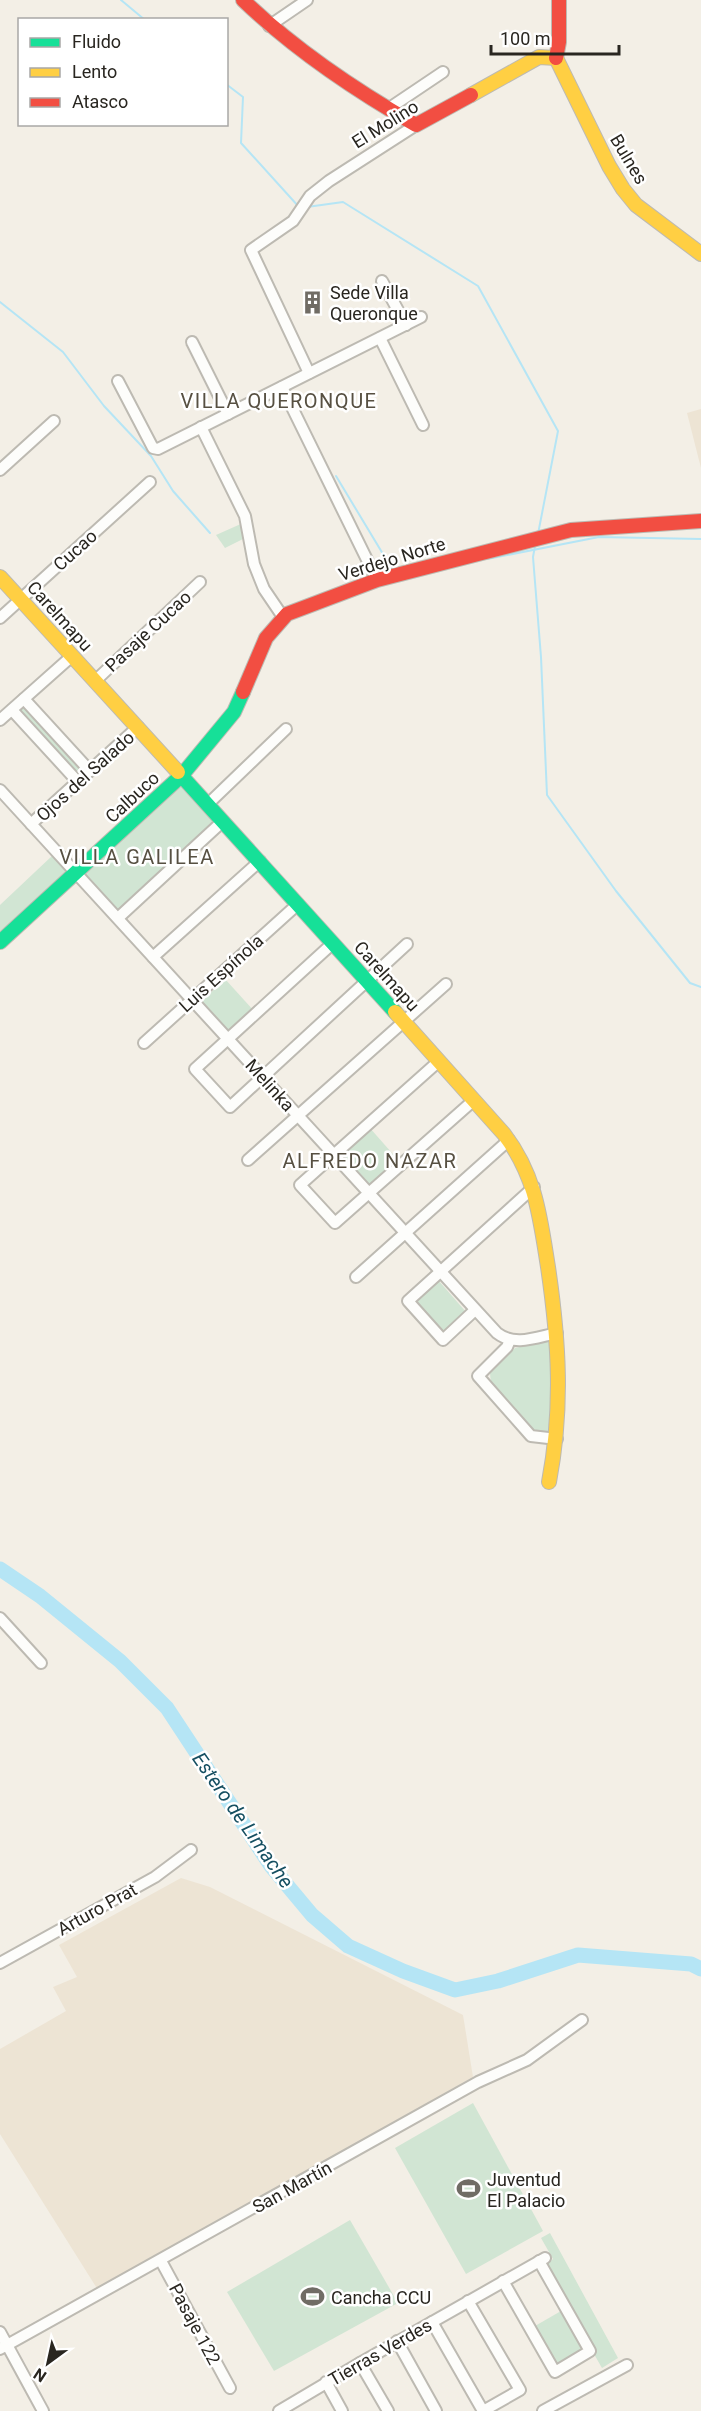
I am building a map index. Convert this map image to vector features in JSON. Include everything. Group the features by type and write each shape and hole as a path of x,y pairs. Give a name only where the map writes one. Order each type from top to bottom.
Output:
{"street":[{"path":"243,0 269,26 320,67 416,125"},
{"path":"269,26 307,0"},
{"path":"556,58 559,42 559,0"},
{"name":"El Molino","path":"309,372 251,249 293,221 310,196 329,181 416,125 539,57 556,58"},
{"name":"Bulnes","path":"556,58 609,166 623,189 636,204 701,254"},
{"path":"388,109 443,72"},
{"path":"382,281 406,325"},
{"path":"118,381 153,448 158,449 421,318"},
{"path":"380,338 423,425"},
{"path":"192,342 228,414"},
{"path":"282,387 377,580"},
{"path":"0,470 54,421"},
{"path":"201,427 245,516 254,564 264,589 283,618"},
{"name":"Cucao","path":"0,618 150,482"},
{"name":"Verdejo Norte","path":"182,776 234,712 262,645 283,618 294,610 377,580 572,530 701,521"},
{"name":"Carelmapu","path":"0,577 439,1060 509,1140 523,1161 534,1187 540,1210 557,1333 561,1381 557,1439 549,1482"},
{"name":"Pasaje Cucao","path":"95,681 200,582"},
{"path":"0,720 72,656"},
{"path":"24,699 90,771"},
{"path":"12,710 78,782"},
{"name":"Ojos del Salado","path":"31,824 138,727"},
{"path":"208,804 286,729"},
{"name":"Calbuco","path":"0,942 182,776"},
{"name":"Melinka","path":"0,790 475,1310 497,1333 510,1340"},
{"path":"118,918 223,821"},
{"path":"153,957 260,861"},
{"name":"Luis Espínola","path":"144,1043 298,904"},
{"path":"333,942 195,1069 230,1107 407,944"},
{"path":"248,1160 447,984"},
{"path":"439,1060 300,1185 335,1224 474,1100"},
{"path":"356,1277 509,1140"},
{"path":"475,1310 443,1340 408,1301 534,1187"},
{"path":"557,1333 518,1341 510,1340 507,1347 478,1376 531,1436 557,1439"},
{"path":"0,1618 41,1663"},
{"name":"Arturo Prat","path":"0,1963 155,1878 191,1850"},
{"name":"San Martín","path":"4,2347 478,2082 526,2060 582,2020"},
{"name":"Tierras Verdes","path":"286,2409 360,2362 542,2260 590,2351 555,2372 503,2282"},
{"name":"Pasaje 122","path":"161,2261 230,2388"},
{"path":"432,2322 483,2411 520,2390 468,2301"},
{"path":"0,2332 4,2347 43,2411"},
{"path":"397,2341 436,2411"},
{"path":"360,2362 388,2411"},
{"path":"543,2411 627,2365"},
{"path":"326,2382 342,2411"}],"shaded area":[{"path":"701,409 701,468 687,413"},
{"path":"181,1878 210,1887 463,2015 473,2077 98,2290 0,2134 0,2049 66,2011 53,1987 77,1977 59,1945"}],"green space":[{"path":"243,523 243,539 225,548 216,535"},
{"path":"25,703 86,770 77,778 17,711"},
{"path":"181,784 217,823 121,913 85,875"},
{"path":"52,856 67,873 0,934 0,905"},
{"path":"225,979 254,1011 230,1032 202,1001"},
{"path":"369,1127 399,1161 370,1186 340,1152"},
{"path":"438,1280 466,1312 443,1332 415,1301"},
{"path":"547,1341 552,1343 554,1436 534,1434 491,1384 490,1373 515,1348"},
{"name":"Juventud El Palacio","path":"473,2103 543,2231 466,2274 395,2148"},
{"name":"Cancha CCU","path":"350,2220 398,2303 274,2371 227,2292"},
{"path":"550,2233 618,2358 602,2368 544,2267 553,2259 541,2238"},
{"path":"561,2311 583,2349 556,2364 535,2326"}],"waterway":[{"path":"121,0 143,18"},
{"path":"228,86 243,97 241,143 299,207"},
{"path":"307,207 343,202 478,286 558,431 538,534"},
{"path":"0,302 63,352 104,406 151,456 173,491 210,533"},
{"path":"336,476 392,569"},
{"path":"487,559 599,537 701,539"},
{"path":"535,546 533,557 541,657 547,795 616,891 690,983 701,987"},
{"name":"Estero de Limache","path":"0,1569 40,1596 120,1661 167,1708 271,1866 312,1915 348,1946 403,1971 455,1990 498,1981 578,1955 691,1964 701,1969"}],"traffic: fast":[{"path":"0,942 182,775 234,712 243,692"},
{"path":"178,772 395,1012"}],"traffic: slow":[{"path":"471,95 539,57 556,58"},
{"path":"556,58 609,166 623,189 636,205 701,254"},
{"path":"0,577 178,772"},
{"path":"395,1012 504,1134 515,1150 530,1181 545,1249 557,1348 558,1401 549,1482"}],"traffic: jam":[{"path":"243,0 283,36 325,68 416,125 471,95"},
{"path":"556,58 559,42 559,0"},
{"path":"243,692 266,638 287,614 377,580 571,530 701,521"}],"place":[{"name":"Sede Villa Queronque","path":"312,302"},
{"name":"Juventud El Palacio","path":"469,2189"},
{"name":"Cancha CCU","path":"313,2297"}],"district":[{"name":"VILLA QUERONQUE","path":"279,401"},
{"name":"VILLA GALILEA","path":"137,857"},
{"name":"ALFREDO NAZAR","path":"370,1161"}]}
